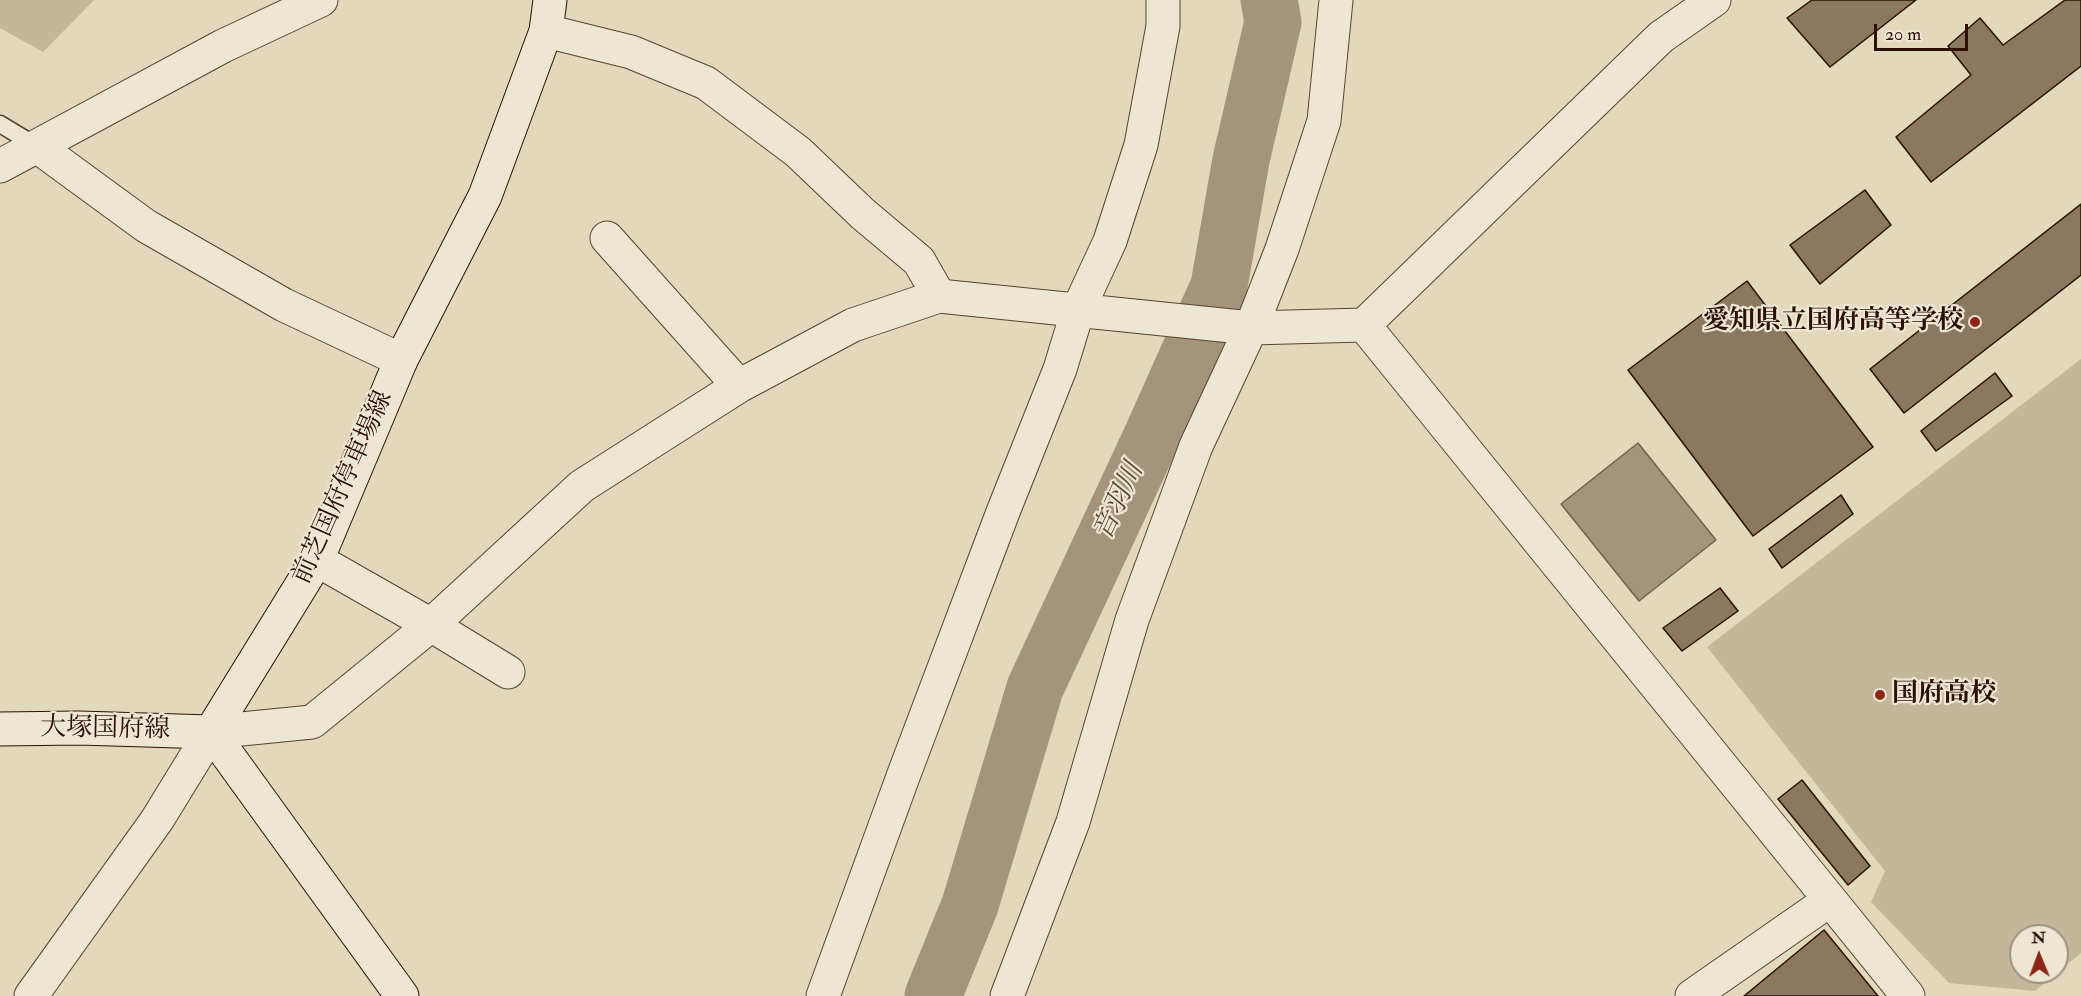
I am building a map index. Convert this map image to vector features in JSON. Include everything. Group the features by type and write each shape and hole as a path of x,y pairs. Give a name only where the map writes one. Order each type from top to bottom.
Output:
{"street":[{"path":"0,166 223,46 321,0"},
{"path":"823,996 999,523 1060,369 1086,311 1110,241 1140,145 1163,26 1163,0"},
{"path":"1007,996 1073,822 1132,620 1196,446 1242,327 1282,249 1324,121 1336,0"},
{"path":"548,15 706,83 798,152 863,214 919,261 939,296 1242,327 1364,325 1661,37 1714,0"},
{"name":"前芝国府停車場線","path":"31,996 157,820 317,560 401,360 485,196 548,15"},
{"path":"38,147 146,226 284,305 401,360"},
{"path":"607,238 738,386"},
{"name":"大塚国府線","path":"0,729 79,728 211,732 312,722 431,625 582,486 738,386 853,325 939,296"},
{"path":"1364,325 1908,996"},
{"path":"317,560 508,672"},
{"path":"211,732 402,996"},
{"path":"1692,996 1830,900"}],"lane":[{"path":"0,124 38,147"}],"shaded area":[{"path":"0,0 94,0 43,52 0,28"},
{"path":"2081,359 2081,953 2069,963 2069,924 2009,924 2009,984 2043,984 2035,991 1949,983 1871,902 1885,871 1707,647"},
{"path":"1638,443 1716,540 1639,601 1561,504"}],"building":[{"path":"1812,0 1916,0 1830,67 1787,18"},
{"path":"2065,0 2081,0 2081,66 1931,182 1896,137 1971,75 1948,46 1980,18 2003,45"},
{"path":"1865,190 1891,225 1820,284 1790,245"},
{"name":"愛知県立国府高等学校","path":"2081,204 2081,275 1904,413 1870,369"},
{"path":"1747,281 1873,447 1753,536 1628,370"},
{"path":"1995,373 2012,396 1936,451 1921,431"},
{"path":"1841,495 1853,514 1782,568 1769,549"},
{"path":"1720,588 1738,611 1682,651 1663,628"},
{"path":"1802,780 1870,866 1848,885 1778,799"},
{"path":"1824,930 1878,996 1744,996"}],"waterway":[{"name":"音羽川","path":"933,996 970,905 1035,688 1219,286 1241,160 1273,22 1269,0"}],"place":[{"name":"愛知県立国府高等学校","path":"1975,322"},
{"name":"国府高校","path":"1880,695"}]}
